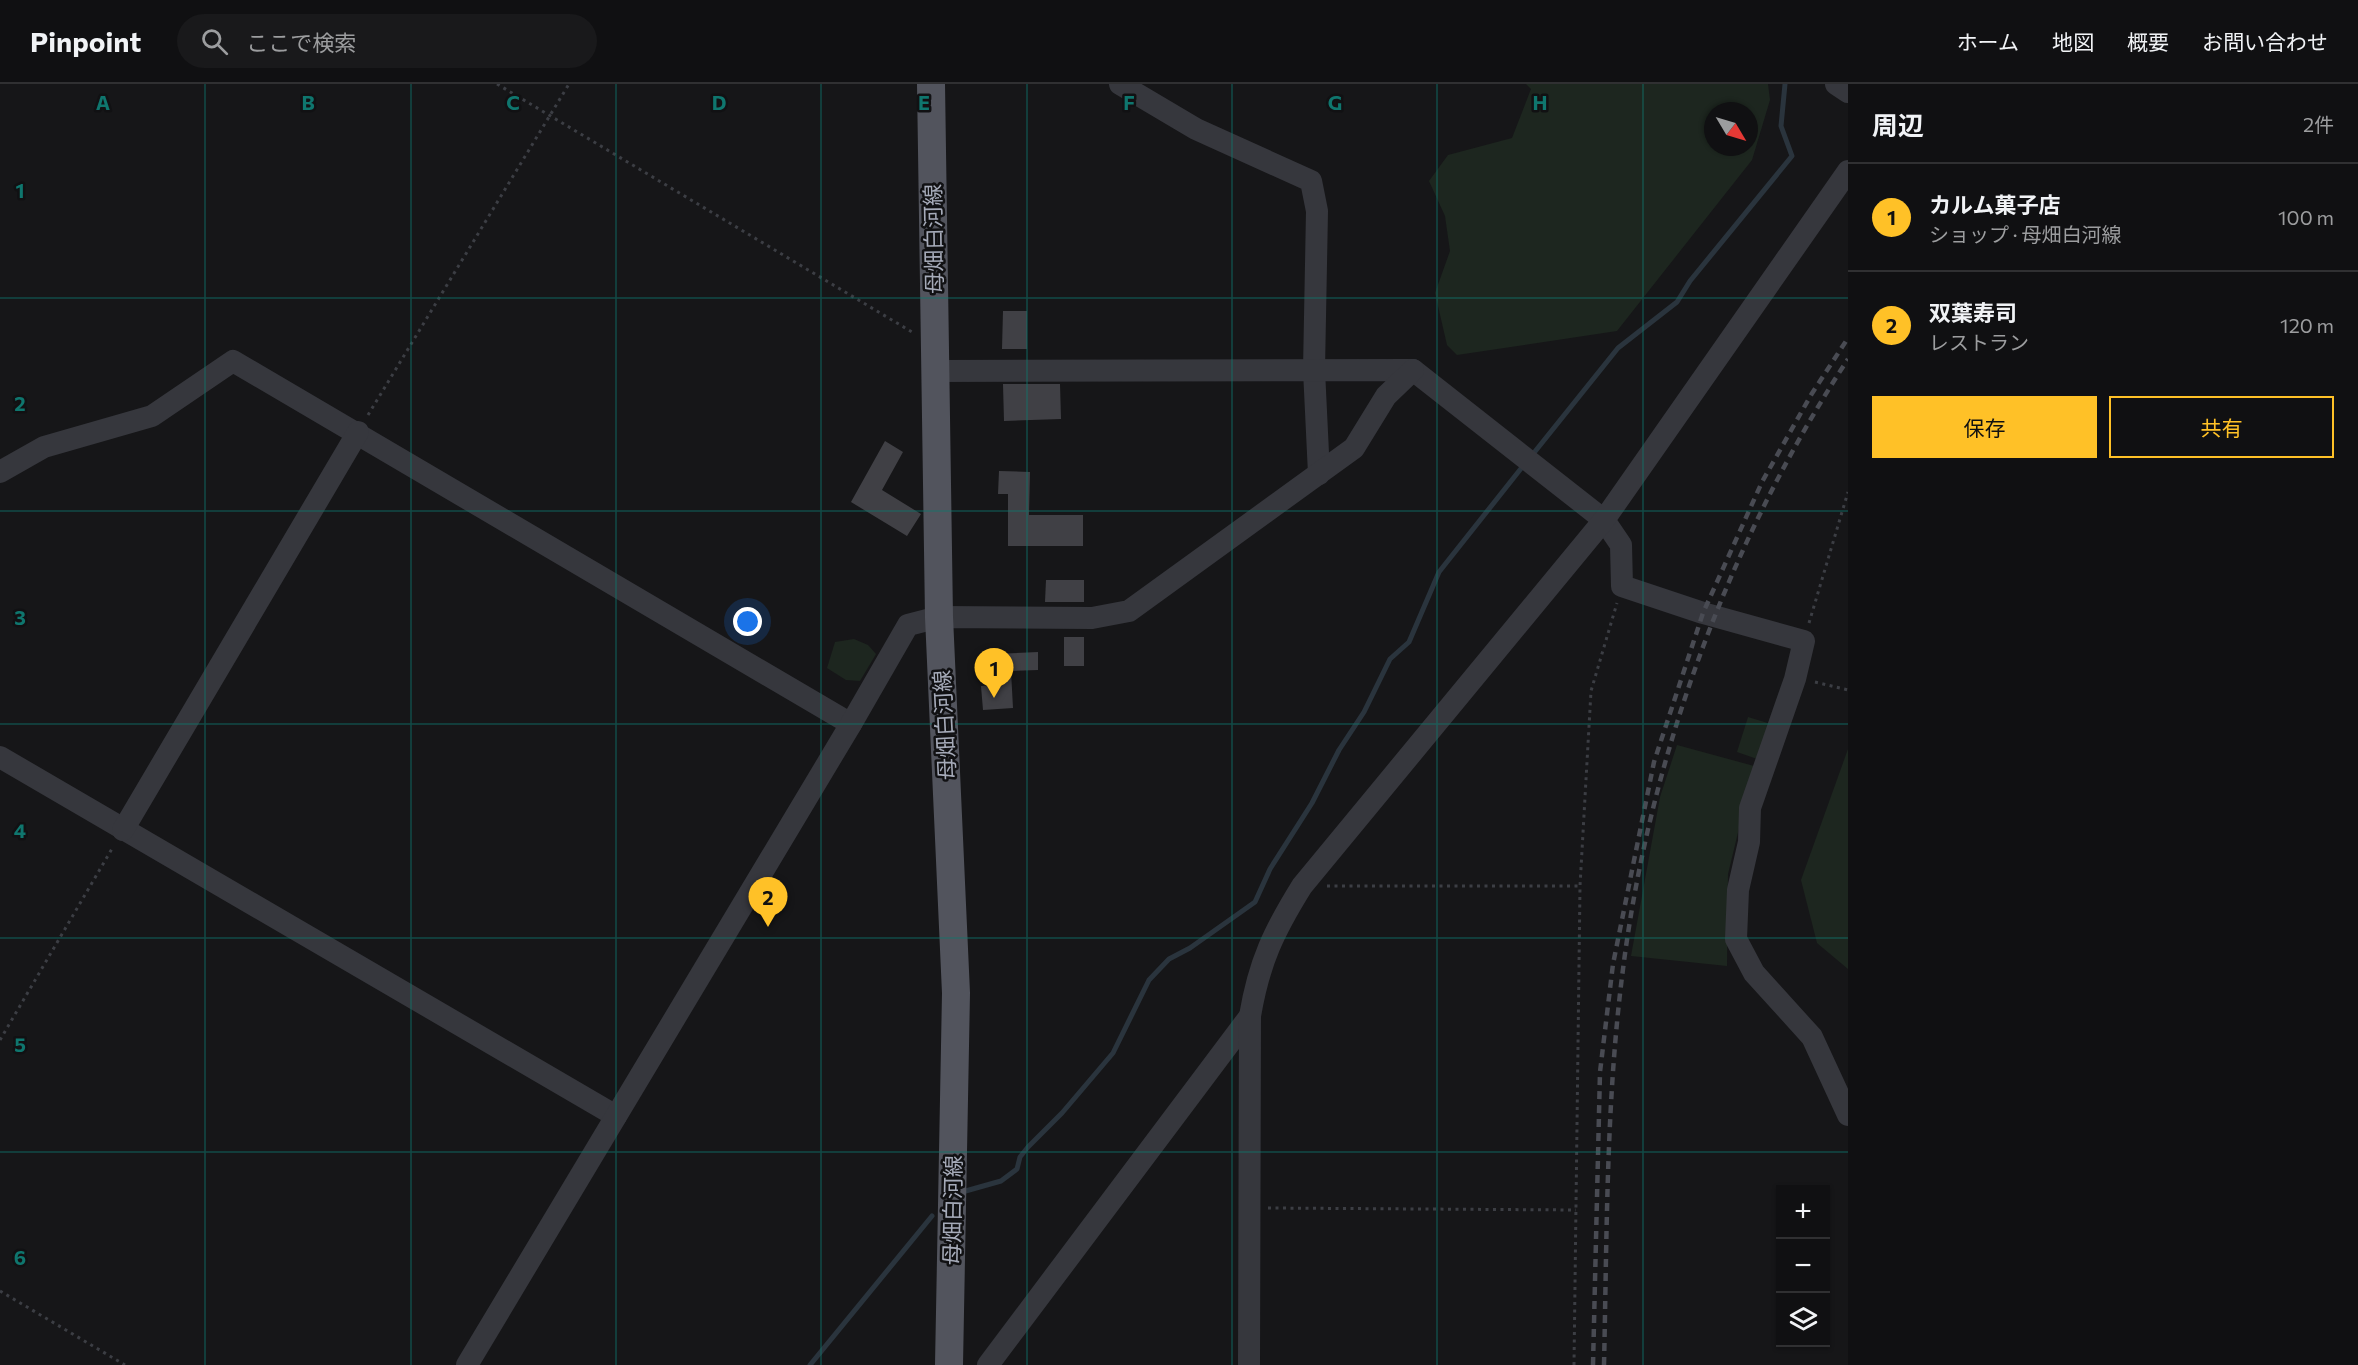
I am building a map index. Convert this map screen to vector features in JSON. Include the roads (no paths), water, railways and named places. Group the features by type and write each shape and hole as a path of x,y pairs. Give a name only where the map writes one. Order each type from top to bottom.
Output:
{"main road":[{"name":"母畑白河線","path":"931,84 939,617 956,993 949,1365"}],"street":[{"path":"1120,84 1196,129 1311,181 1317,211 1314,370 1319,474"},
{"path":"1836,84 1848,92"},
{"path":"1248,1365 1250,1016 1257,975 1277,925 1302,886 1604,520 1848,171"},
{"path":"0,472 44,447 152,416 233,361 358,432 852,724"},
{"path":"467,1365 852,724 908,625 939,617 1092,618 1129,611 1354,448 1386,396 1413,370"},
{"path":"937,371 1413,370 1604,520 1621,546 1622,586 1703,614 1804,641 1795,679 1750,808 1749,842 1738,890 1736,939 1754,973 1812,1037 1848,1115"},
{"path":"123,830 358,432"},
{"path":"0,757 616,1116"},
{"path":"988,1365 1250,1016"}],"waterway":[{"path":"1533,454 1618,348 1677,302 1690,281 1792,156 1781,126 1785,84"},
{"path":"962,1192 1001,1181 1017,1169 1020,1157 1028,1147 1062,1113 1113,1053 1149,980 1169,959 1190,948 1255,902 1270,869 1312,803 1339,750 1364,712 1390,659 1409,642 1439,572 1523,466"},
{"path":"810,1365 932,1216"}],"railway":[{"path":"1593,1365 1600,1072 1613,964 1654,762 1703,613 1762,482 1811,395 1848,338"},
{"path":"1604,1365 1608,1167 1617,1018 1636,889 1653,809 1675,729 1701,651 1732,575 1767,500 1806,428 1848,359"}],"place":[{"name":"カルム菓子店","path":"994,698"},
{"name":"双葉寿司","path":"768,927"}]}
